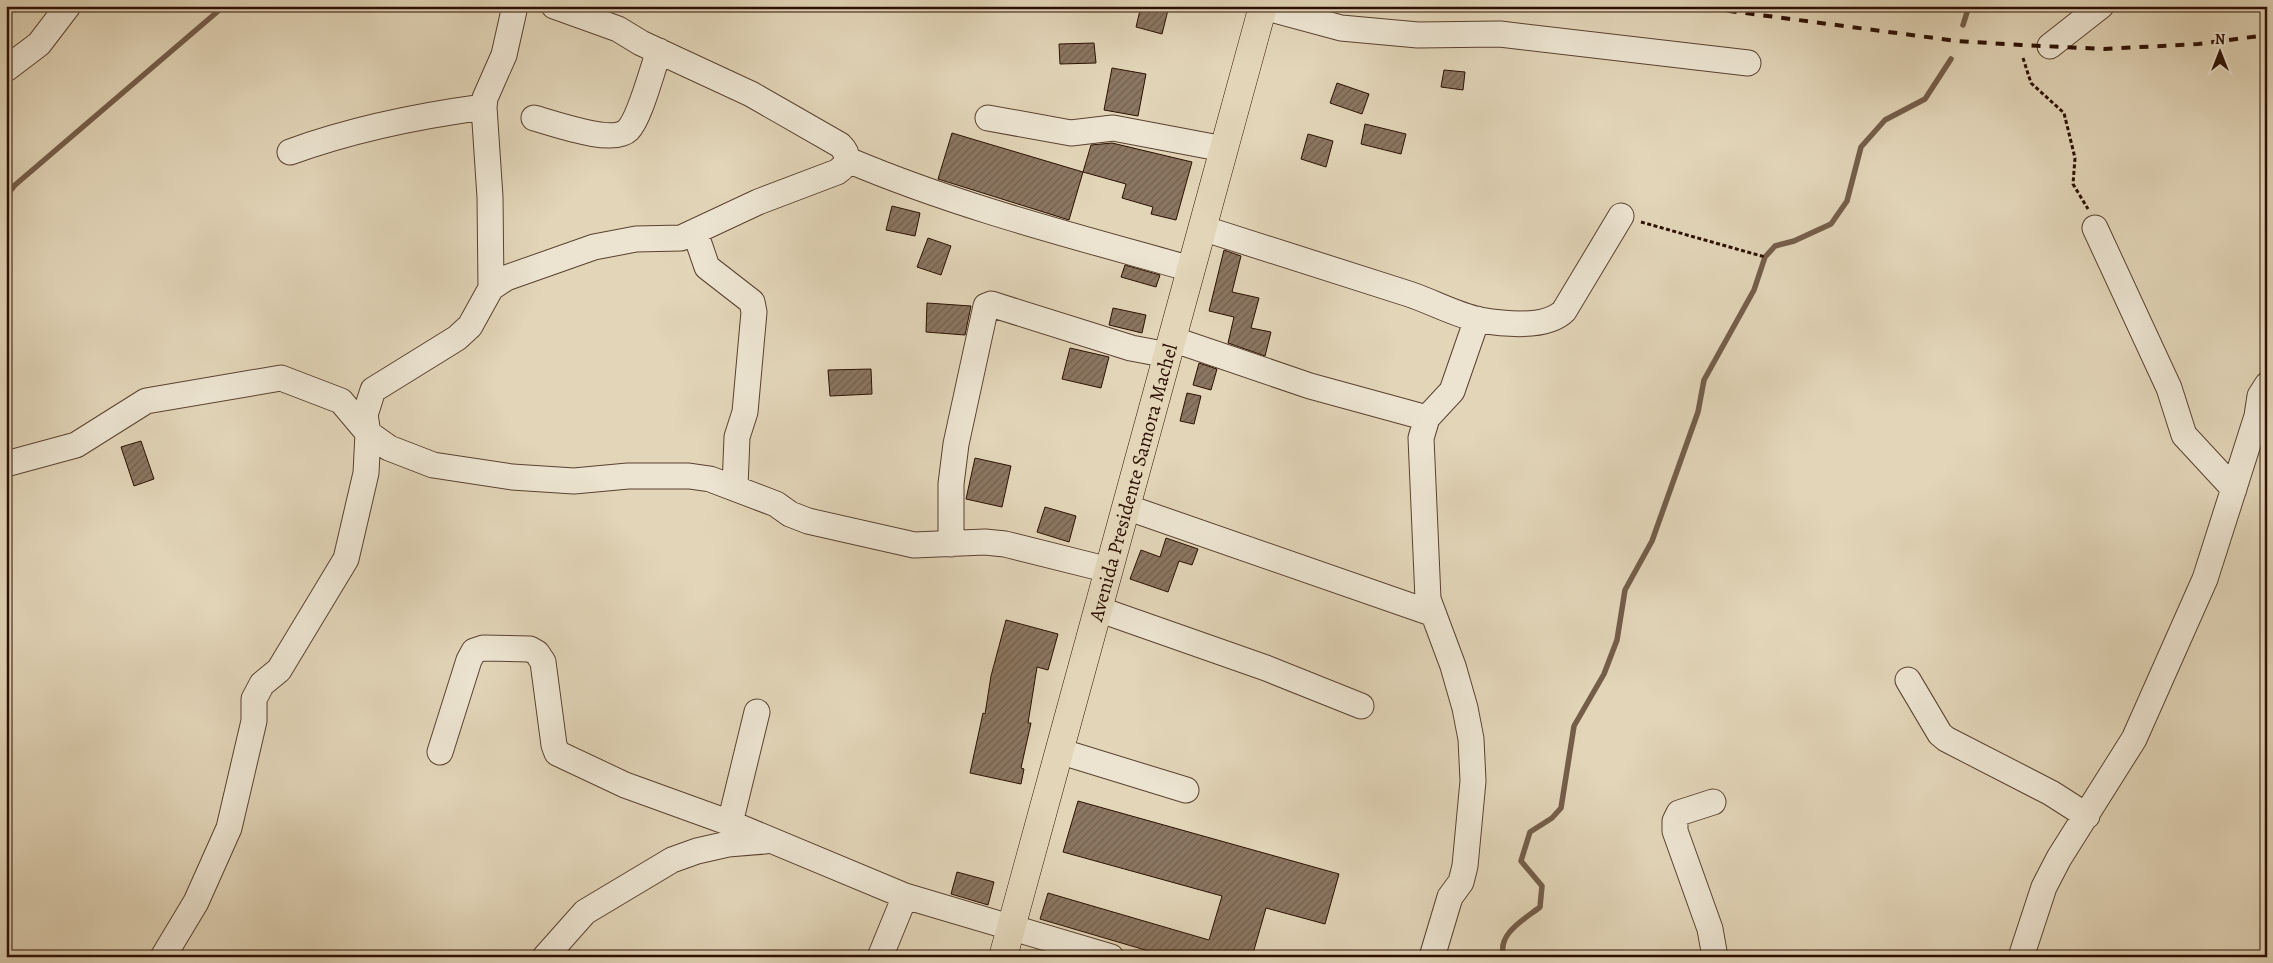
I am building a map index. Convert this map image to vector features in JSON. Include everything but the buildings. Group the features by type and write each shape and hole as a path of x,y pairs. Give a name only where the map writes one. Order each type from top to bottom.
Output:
{"main road":[{"name":"Avenida Presidente Samora Machel","path":"1003,957 1262,7"}],"street":[{"path":"6,69 39,44 68,6"},
{"path":"492,288 490,197 484,107 485,98 506,48 515,6"},
{"path":"163,957 196,902 229,828 254,721 254,699 262,684 279,670 346,559 366,473 368,433 365,415 373,390 457,338 470,326 492,288 506,278 594,247 636,239 671,239 695,232 758,202 837,172 844,167 848,160 846,151 840,145 751,94 604,23 554,6"},
{"path":"2050,46 2102,6"},
{"path":"1262,7 1341,28 1418,35 1500,34 1748,63"},
{"path":"534,118 600,135 617,136 627,132 634,121 659,51"},
{"path":"290,152 324,140 376,126 434,114 484,107"},
{"path":"988,118 1071,133 1113,128 1224,149"},
{"path":"848,160 912,187 1191,269"},
{"path":"1202,228 1414,296 1477,319 1494,322 1532,322 1557,318 1564,310 1621,216"},
{"path":"2095,228 2170,388 2184,435 2234,489"},
{"path":"695,232 707,267 752,302 754,312 745,412 737,437 735,488"},
{"path":"950,544 951,484 956,444 986,306 991,304 1131,348 1170,347 1427,418"},
{"path":"1432,957 1450,897 1461,882 1465,866 1473,781 1470,738 1465,708 1453,666 1431,612 1428,599 1420,456 1421,438 1427,418 1452,391 1477,319"},
{"path":"6,464 76,444 146,401 281,378 341,401 368,433 389,448 433,465 512,477 574,481 628,476 710,478 776,504 790,514 808,522 914,545 985,542 1004,544 1109,570"},
{"path":"2021,957 2044,887 2059,858 2134,740 2206,579 2258,416 2260,396 2267,385"},
{"path":"1126,507 1431,612"},
{"path":"1098,608 1266,668 1361,706"},
{"path":"440,752 469,660 474,652 483,648 530,649 537,653 543,662 554,745 557,753 625,785 730,823 905,896 1111,957"},
{"path":"1908,680 1940,734 1946,739 2052,794 2087,816"},
{"path":"730,823 758,712"},
{"path":"1059,752 1186,790"},
{"path":"1713,802 1679,813 1675,821 1675,831 1710,929 1715,957"},
{"path":"545,957 585,912 672,860 697,851 728,844 770,841"},
{"path":"880,957 905,896"}],"path":[{"path":"2023,58 2031,83 2064,113 2075,158 2073,184 2095,228"},
{"path":"1621,216 1765,257"}],"waterway":[{"path":"6,196 15,185 224,6"},
{"path":"1963,25 1969,6"},
{"path":"1504,957 1504,941 1508,934 1540,907 1542,886 1521,861 1530,832 1552,818 1561,808 1574,726 1604,674 1617,640 1625,590 1652,541 1698,412 1704,380 1754,290 1765,257 1775,246 1794,241 1831,224 1847,201 1861,147 1885,120 1925,99 1951,59"}],"railway":[{"path":"1692,6 1957,41 2021,45 2104,49 2198,44 2267,35"}]}
